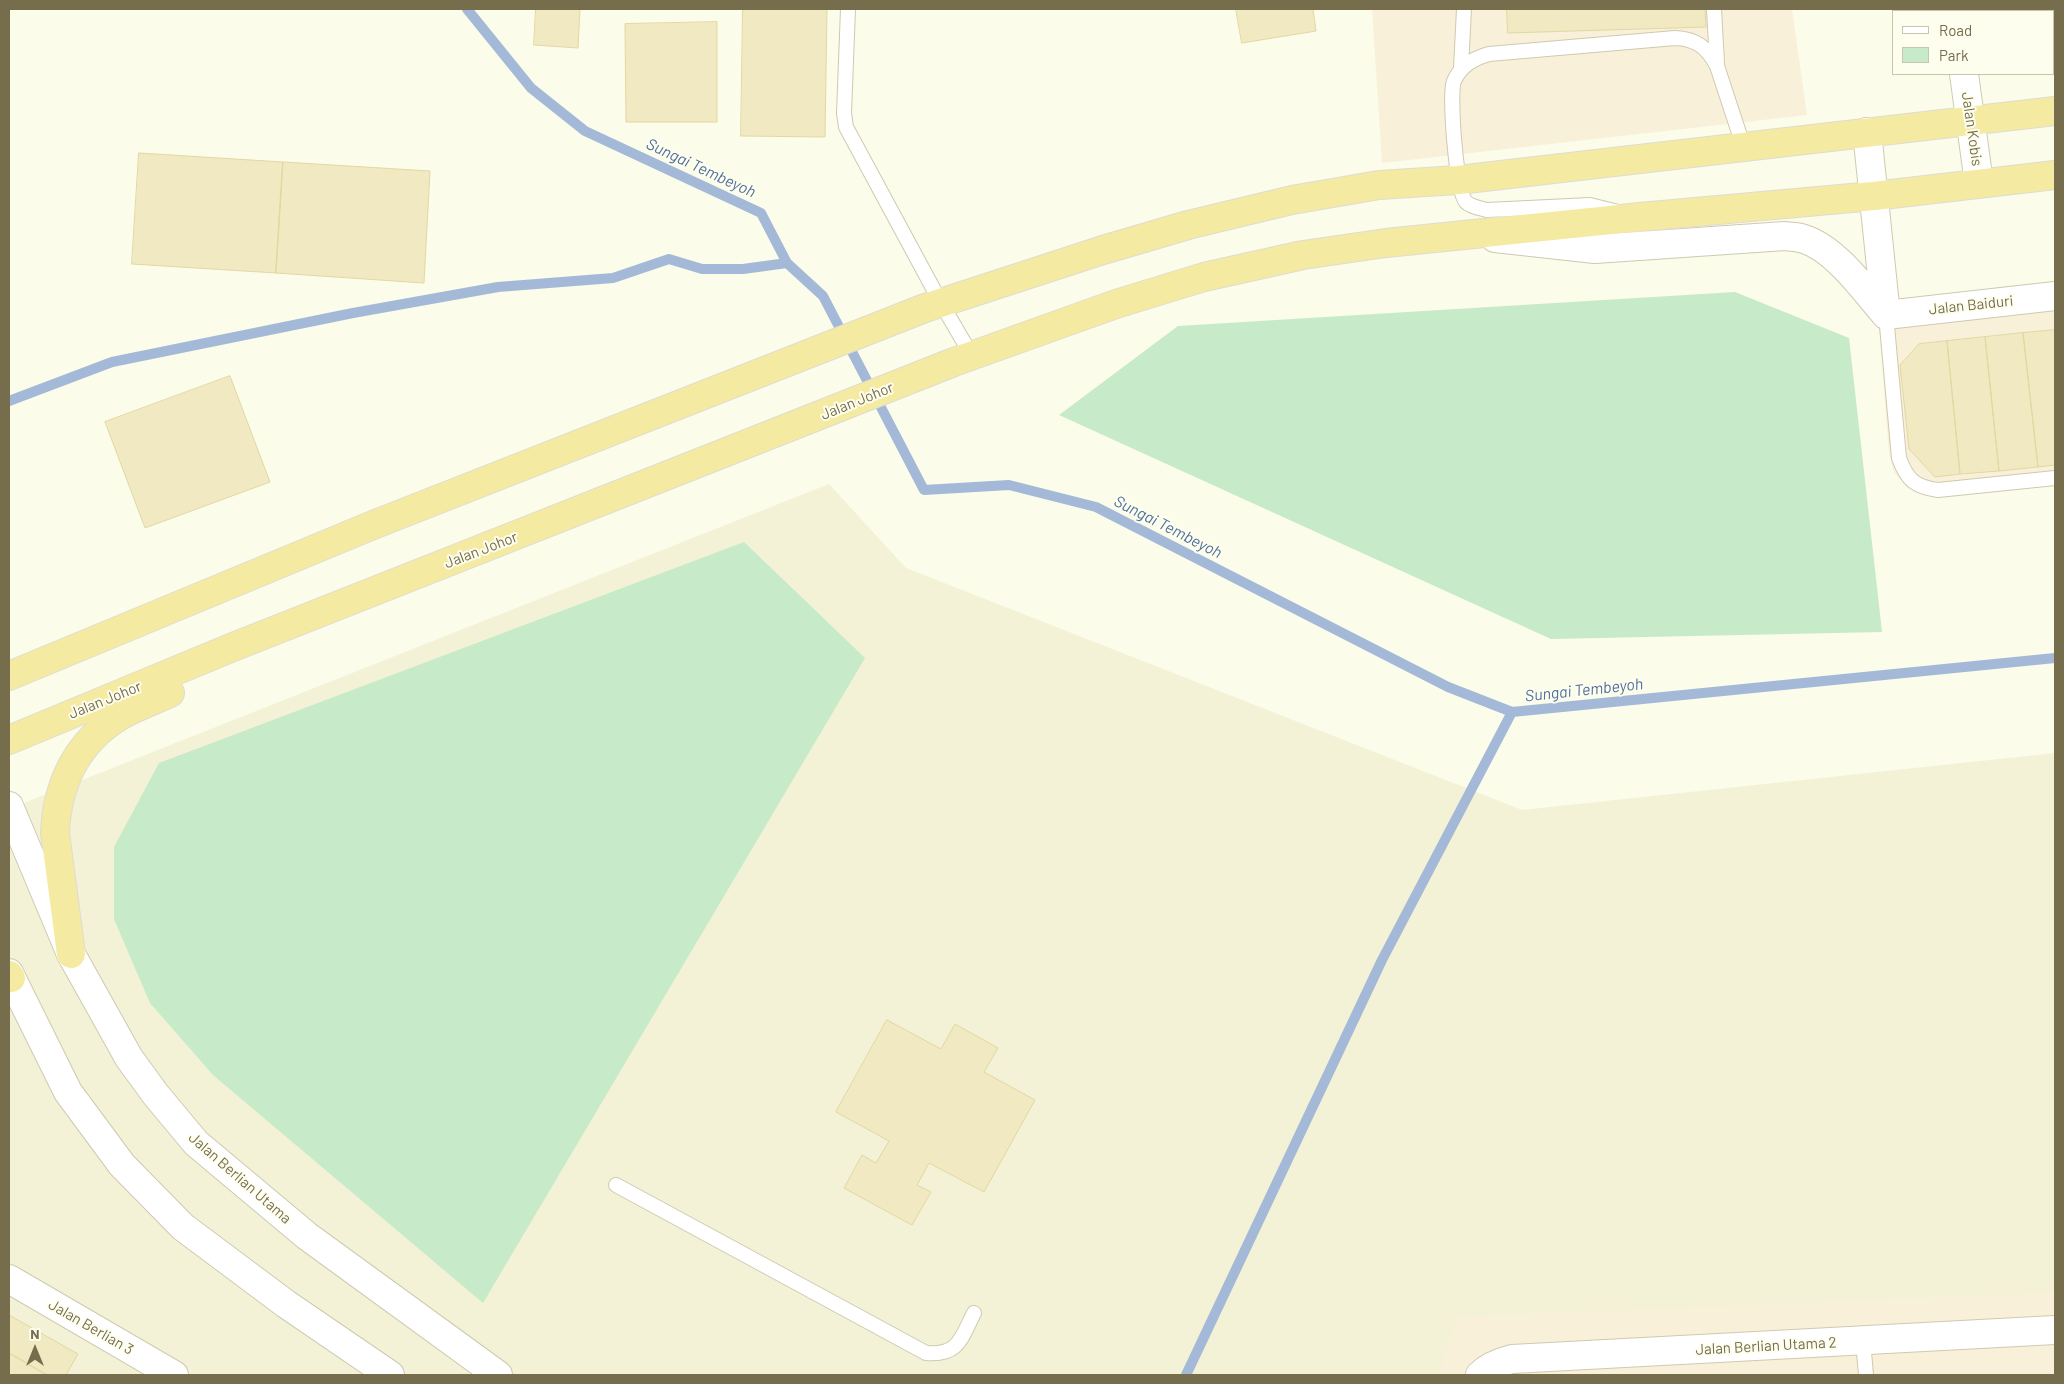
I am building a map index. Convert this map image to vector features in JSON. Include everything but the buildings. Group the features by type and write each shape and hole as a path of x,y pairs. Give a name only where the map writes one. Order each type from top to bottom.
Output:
{"highway":[{"path":"9,676 373,525 750,376 933,306 1103,250 1188,225 1292,200 1379,185 1458,180 2055,111"},
{"path":"1979,183 2055,175"},
{"name":"Jalan Johor","path":"9,740 234,647 963,359 1116,304 1204,277 1303,255 1386,243 1640,217 1874,196 1979,183"},
{"path":"71,954 55,833 60,794 72,765 90,740 104,727 121,715 179,689 234,647"},
{"path":"9,693 52,659"}],"street":[{"path":"2026,10 2039,9"},
{"name":"Jalan Kobis","path":"1964,75 1979,183"},
{"path":"1867,132 1886,315"},
{"path":"1470,235 1595,249 1785,236 1805,239 1820,247 1840,262 1886,315"},
{"name":"Jalan Baiduri","path":"1886,315 2055,296"},
{"name":"Jalan Berlian Utama","path":"9,806 71,954 129,1058 156,1095 196,1143 307,1236 497,1375"},
{"path":"9,975 68,1092 122,1165 183,1226 286,1304 390,1375"},
{"name":"Jalan Berlian 3","path":"10,1282 140,1367 174,1375"},
{"name":"Jalan Berlian Utama 2","path":"1480,1375 1498,1363 1512,1359 2055,1330"}],"lane":[{"path":"848,9 844,113 846,127 933,306 963,359"},
{"path":"1464,9 1461,68 1454,82 1452,98 1458,180 1461,194 1466,202 1474,207 1487,210 1590,205 1640,217"},
{"path":"1714,9 1717,66"},
{"path":"1461,68 1474,58 1489,54 1675,38 1688,39 1701,44 1711,54 1717,66 1744,148"},
{"path":"1886,315 1899,458 1904,471 1912,482 1925,488 1938,490 2055,478"},
{"path":"616,1185 926,1353 941,1354 958,1345 974,1313"},
{"path":"1863,1340 1866,1375"}],"shaded area":[{"path":"1372,9 1792,9 1807,115 1382,163"},
{"path":"2055,283 2055,484 1961,494 1925,495 1907,487 1894,472 1889,453 1879,325"},
{"path":"829,484 906,568 1522,810 2055,753 2055,1375 9,1375 9,809"},
{"path":"2055,1293 2055,1375 1439,1375 1457,1317"}],"green space":[{"path":"1735,292 1849,338 1882,632 1551,639 1059,415 1178,326"},
{"path":"744,542 865,658 483,1303 213,1075 150,1003 114,919 114,847 159,763"}],"waterway":[{"name":"Sungai Tembeyoh","path":"467,9 531,88 585,131 761,213 787,263 823,296 924,490 1009,485 1096,507 1448,687 1512,712 2055,658"},
{"path":"9,401 112,362 353,313 498,287 613,278 669,259 702,269 743,269 787,263"},
{"path":"1186,1375 1382,960 1512,712"}]}
